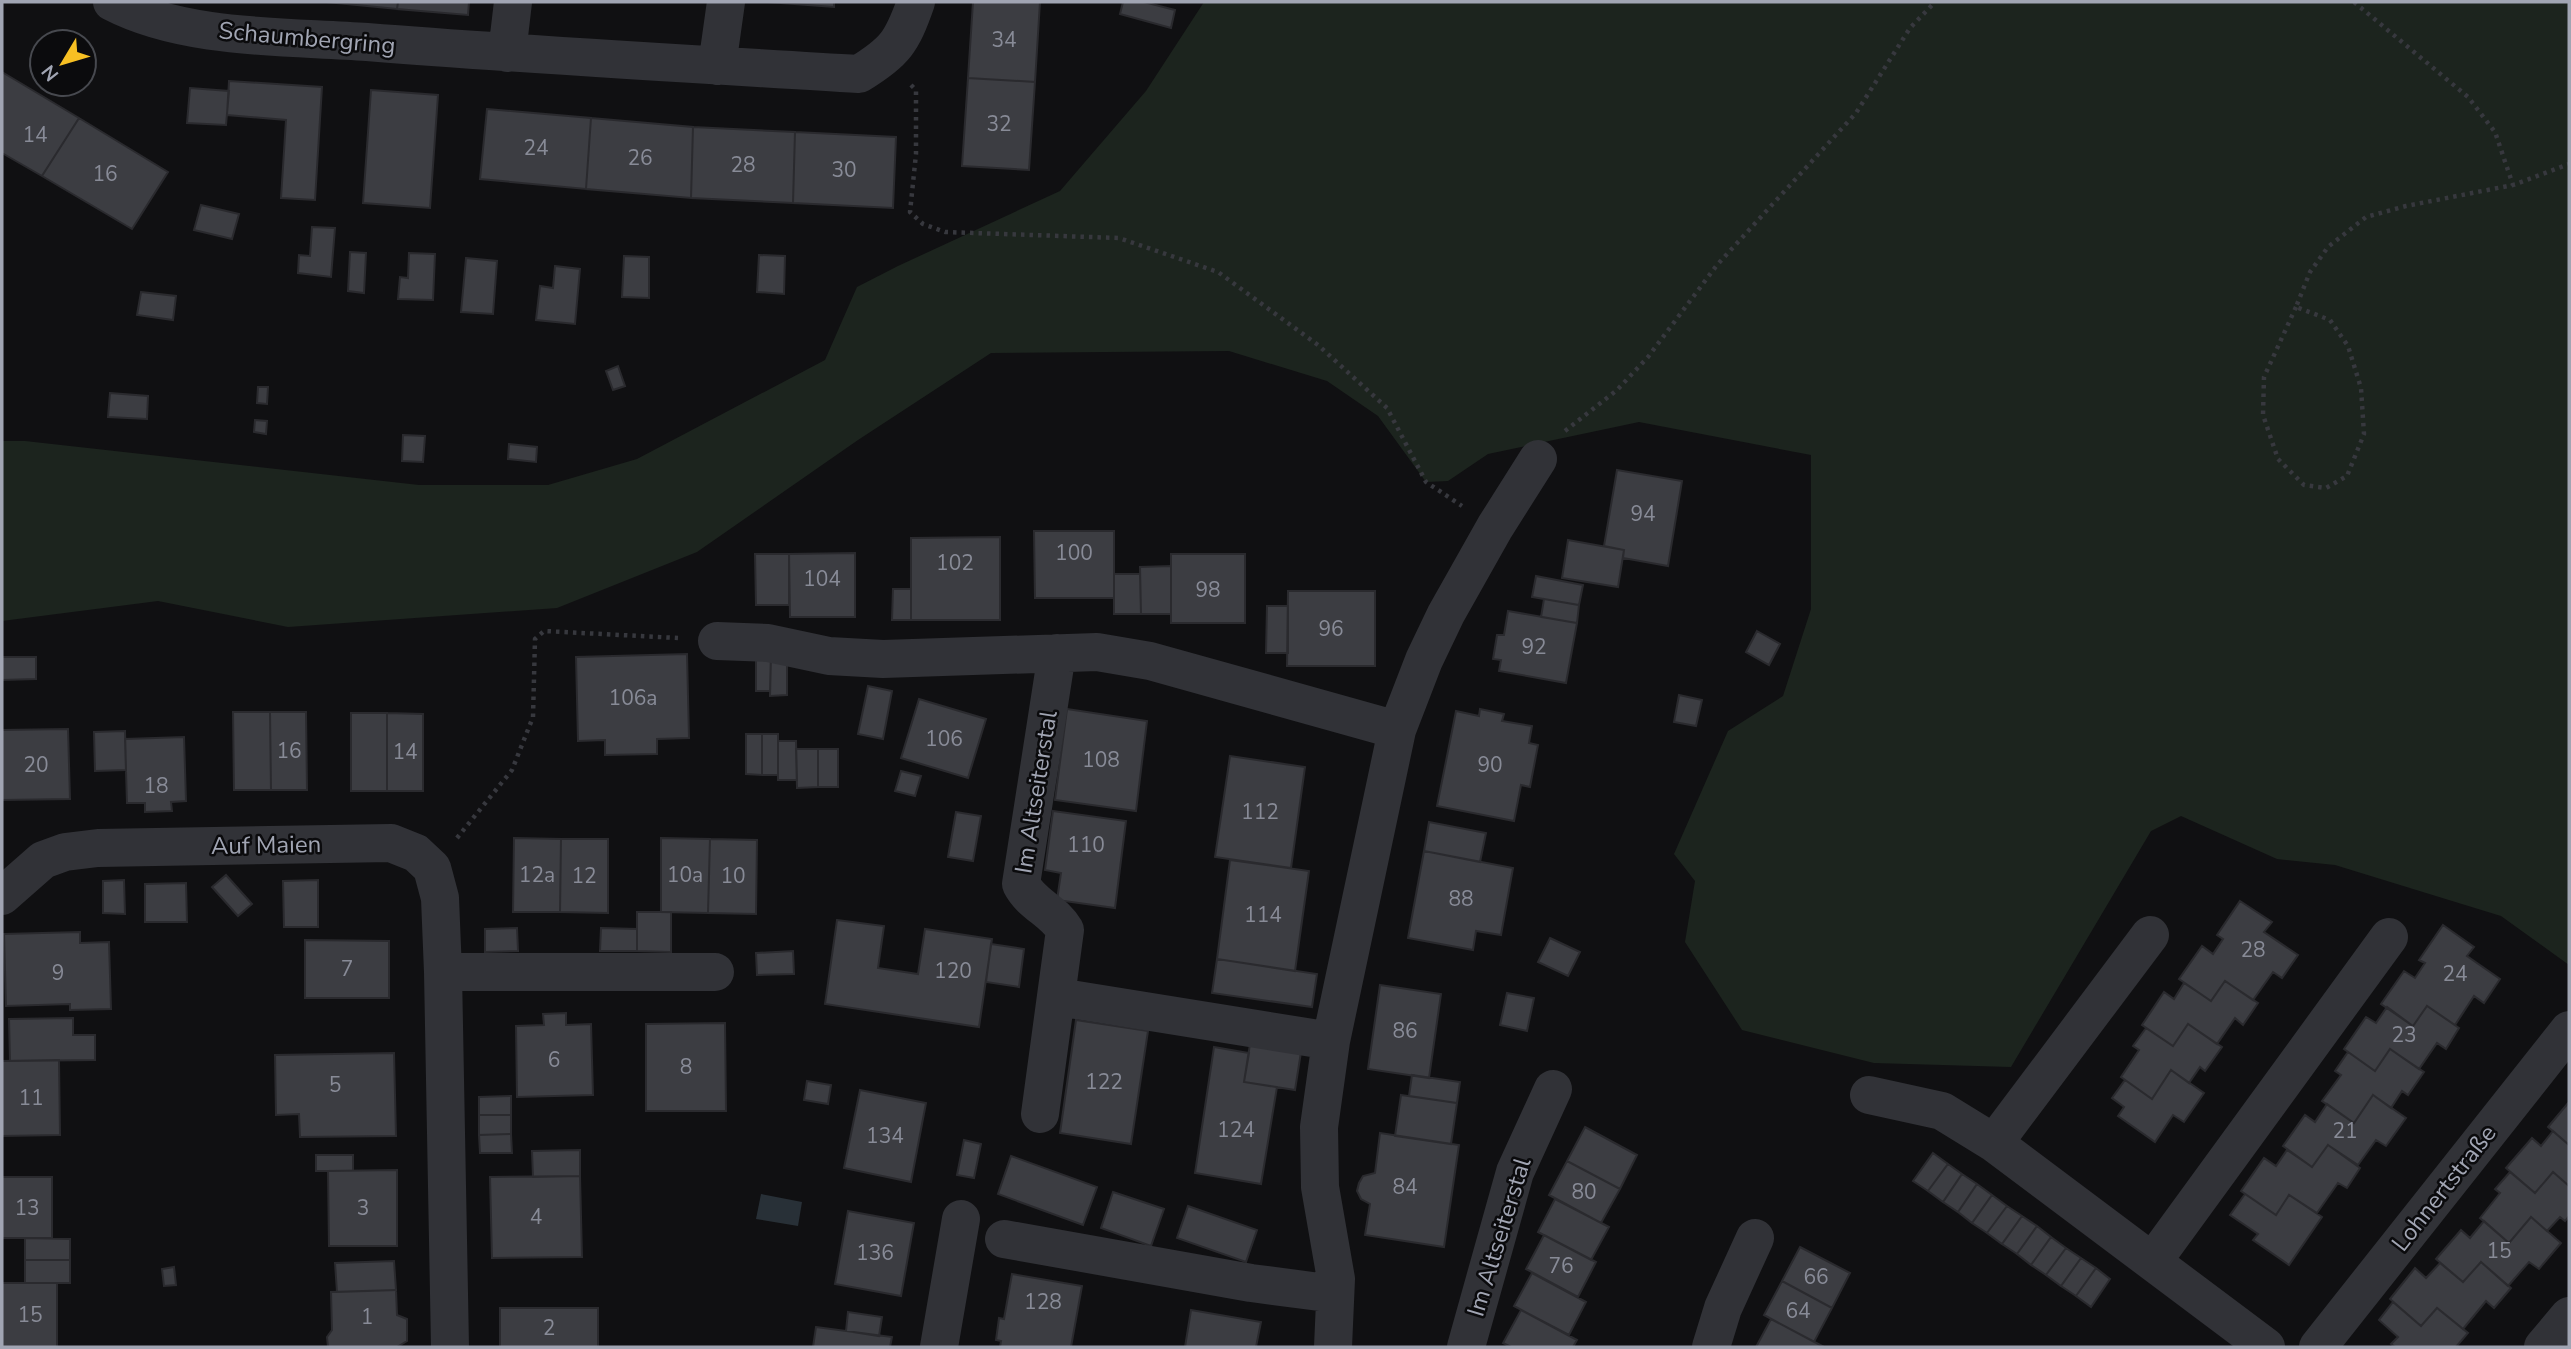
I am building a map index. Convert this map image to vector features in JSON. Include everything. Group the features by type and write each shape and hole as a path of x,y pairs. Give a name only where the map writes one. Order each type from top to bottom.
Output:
{"street":[{"name":"Schaumbergring","path":"112,2 156,19 214,31 859,74 886,58 906,29 916,2"},
{"path":"507,52 513,2"},
{"path":"717,66 726,2"},
{"path":"1333,1347 1336,1279 1320,1187 1319,1127 1331,1041 1397,730 1446,614 1495,527 1538,459"},
{"path":"717,640 768,643 829,656 883,659 1097,652 1150,661 1397,730"},
{"name":"Im Altseiterstal","path":"1040,1114 1065,930 1058,918 1026,894 1021,884 1057,653"},
{"name":"Auf Maien","path":"2,896 44,860 65,852 98,848 391,843 416,853 432,868"},
{"path":"432,868 440,898 443,972 450,1347"},
{"path":"1994,1143 2150,935"},
{"path":"2153,1261 2389,937"},
{"path":"443,972 715,972"},
{"path":"1058,996 1331,1041"},
{"name":"Lohnertstraße","path":"2318,1347 2569,1030"},
{"name":"Im Altseiterstal","path":"1466,1347 1515,1172 1553,1089"},
{"path":"1869,1095 1942,1111 1994,1143 2266,1347"},
{"path":"939,1347 961,1219"},
{"path":"1712,1347 1723,1308 1755,1238"},
{"path":"1004,1239 1251,1283 1335,1294"},
{"path":"2543,1347 2569,1316"}],"path":[{"path":"1538,459 1573,422 1617,390 1648,357 1717,265 1856,113 1910,28 1935,2"},
{"path":"2354,2 2468,97 2495,132 2513,185"},
{"path":"886,58 916,90 916,154 911,212 923,224 946,232 1119,238 1218,272 1318,345 1387,408 1426,482 1495,527"},
{"path":"2296,307 2330,320 2348,346 2361,388 2364,434 2347,476 2326,488 2304,485 2278,459 2263,415 2264,377 2310,272 2328,247 2366,217 2406,206 2513,185 2569,164"},
{"path":"432,868 512,770 533,717 535,639 544,631 717,640"}],"shaded area":[{"path":"1204,2 2569,2 2569,965 2501,916 2335,865 2277,859 2181,816 2151,831 2011,1067 1874,1063 1742,1030 1685,942 1695,881 1674,854 1728,731 1783,696 1811,609 1811,455 1639,422 1488,454 1448,481 1426,482 1378,416 1327,381 1229,351 991,353 858,440 697,552 557,608 288,627 158,601 2,621 2,441 25,441 419,485 548,485 637,459 825,360 857,287 1060,191 1146,91"},
{"path":"761,1194 802,1202 798,1226 756,1219"}],"building":[{"path":"326,2 398,2 397,9"},
{"path":"398,2 469,2 468,15 397,9"},
{"path":"767,2 834,2 834,7"},
{"path":"973,2 1040,2 1035,82 968,78"},
{"path":"1123,2 1144,2 1175,10 1171,28 1120,14"},
{"path":"2,72 28,88 28,98 46,98 79,118 42,176 2,153"},
{"path":"968,78 1035,82 1029,170 962,166"},
{"path":"229,81 322,87 315,200 281,198 286,120 227,115"},
{"path":"190,88 229,91 226,125 187,123"},
{"path":"371,90 438,95 430,208 363,203"},
{"path":"487,109 591,118 586,189 480,179"},
{"path":"79,118 168,172 132,229 42,176"},
{"path":"591,118 693,127 691,198 586,189"},
{"path":"693,127 795,132 793,203 691,198"},
{"path":"795,132 896,137 893,208 793,203"},
{"path":"201,205 239,214 232,239 194,230"},
{"path":"312,227 335,228 331,277 298,273 299,255 310,256"},
{"path":"350,252 366,253 364,293 348,291"},
{"path":"409,253 435,254 433,300 398,299 400,277 408,278"},
{"path":"759,255 785,256 784,294 757,292"},
{"path":"624,256 649,257 649,298 622,297"},
{"path":"466,258 497,261 493,314 461,312"},
{"path":"555,266 580,269 575,324 536,320 540,286 553,288"},
{"path":"141,292 176,296 173,320 137,315"},
{"path":"618,366 625,386 613,390 606,371"},
{"path":"258,387 268,387 267,404 257,403"},
{"path":"110,393 148,396 147,419 108,417"},
{"path":"255,420 267,421 266,434 254,432"},
{"path":"403,435 425,436 423,462 402,461"},
{"path":"509,444 537,447 536,462 508,459"},
{"path":"1617,470 1682,481 1668,566 1623,558 1624,550 1604,546"},
{"path":"1034,531 1114,531 1114,598 1035,598"},
{"path":"1000,537 1000,620 911,620 911,538"},
{"path":"1568,540 1624,550 1618,587 1562,578"},
{"path":"855,553 855,617 790,617 789,554"},
{"path":"755,554 789,554 789,605 756,605"},
{"path":"1171,554 1245,554 1245,623 1171,623"},
{"path":"1171,566 1171,614 1141,614 1140,567"},
{"path":"1114,574 1140,574 1141,614 1114,614"},
{"path":"1536,576 1583,585 1579,605 1532,597"},
{"path":"893,589 911,589 911,620 892,620"},
{"path":"1288,591 1375,591 1375,666 1287,666"},
{"path":"1544,599 1579,605 1577,623 1541,617"},
{"path":"1267,606 1288,606 1288,653 1266,653"},
{"path":"1508,611 1577,623 1566,683 1499,671 1501,660 1493,659 1497,635 1504,635"},
{"path":"1757,631 1780,644 1769,665 1746,652"},
{"path":"756,652 771,652 770,691 756,691"},
{"path":"687,654 689,738 657,739 657,754 605,755 605,740 578,741 576,657"},
{"path":"771,656 787,656 787,695 770,696"},
{"path":"2,657 36,657 36,679 2,680"},
{"path":"868,686 892,691 883,739 858,734"},
{"path":"1679,695 1702,700 1696,726 1674,722"},
{"path":"919,699 986,719 968,778 901,758"},
{"path":"1067,709 1147,721 1136,811 1055,800"},
{"path":"1480,709 1504,714 1502,721 1532,726 1529,743 1538,745 1530,787 1521,785 1514,821 1437,806 1456,711 1479,716"},
{"path":"233,712 270,712 271,790 234,790"},
{"path":"270,712 306,712 307,790 271,790"},
{"path":"351,713 387,713 387,791 351,791"},
{"path":"387,713 423,714 423,791 387,791"},
{"path":"68,729 70,799 2,800 2,730"},
{"path":"125,731 126,770 95,771 94,732"},
{"path":"746,734 762,734 762,775 746,774"},
{"path":"762,734 778,734 778,775 762,775"},
{"path":"184,737 186,801 171,802 172,811 145,812 145,803 127,803 125,739"},
{"path":"778,741 796,741 797,780 778,780"},
{"path":"796,749 818,749 818,787 797,788"},
{"path":"818,749 838,749 838,787 818,787"},
{"path":"1230,756 1305,767 1291,868 1215,857"},
{"path":"901,771 921,776 915,796 895,791"},
{"path":"1053,811 1126,821 1115,908 1057,900 1061,873 1045,870"},
{"path":"956,812 981,816 973,861 948,857"},
{"path":"1429,822 1486,833 1480,862 1424,851"},
{"path":"514,838 561,839 560,912 513,912"},
{"path":"661,838 710,839 708,913 661,912"},
{"path":"561,839 608,839 608,913 560,912"},
{"path":"710,839 757,840 756,914 708,913"},
{"path":"1424,851 1513,868 1501,935 1476,931 1473,950 1408,938"},
{"path":"1230,860 1309,871 1295,971 1217,959"},
{"path":"226,875 252,904 238,916 212,887"},
{"path":"124,880 125,914 103,913 103,881"},
{"path":"318,880 318,927 284,927 283,881"},
{"path":"186,883 187,922 145,922 145,884"},
{"path":"2240,901 2272,922 2264,932 2298,955 2282,978 2273,972 2253,1000 2225,981 2211,1001 2179,979 2202,946 2213,954 2223,939 2217,935"},
{"path":"637,912 671,912 671,952 637,951"},
{"path":"837,920 884,926 878,968 918,974 925,929 992,939 979,1027 825,1004"},
{"path":"2443,925 2474,947 2467,956 2500,979 2484,1003 2474,996 2455,1025 2427,1006 2413,1026 2381,1004 2404,971 2415,978 2425,963 2419,960"},
{"path":"517,928 518,951 485,952 485,929"},
{"path":"601,928 637,929 637,951 600,951"},
{"path":"80,932 80,943 109,942 111,1009 70,1010 70,1004 6,1006 4,934"},
{"path":"1550,938 1580,952 1568,976 1538,962"},
{"path":"305,940 389,941 389,998 305,998"},
{"path":"991,944 1024,949 1019,987 986,982"},
{"path":"793,951 794,974 757,975 756,953"},
{"path":"1217,959 1317,974 1312,1007 1212,993"},
{"path":"2225,981 2258,1003 2243,1025 2235,1018 2217,1044 2188,1024 2173,1046 2142,1025 2164,992 2174,999 2184,983 2211,1001"},
{"path":"1380,985 1441,994 1429,1078 1368,1069"},
{"path":"1507,993 1534,998 1527,1031 1500,1025"},
{"path":"2427,1006 2459,1028 2446,1049 2437,1043 2419,1069 2390,1049 2375,1071 2344,1049 2366,1017 2376,1023 2387,1007 2413,1026"},
{"path":"566,1013 566,1025 591,1024 593,1095 517,1097 516,1026 544,1025 543,1014"},
{"path":"73,1018 73,1035 95,1035 95,1060 10,1061 9,1019"},
{"path":"1076,1020 1148,1031 1131,1144 1060,1133"},
{"path":"725,1023 726,1111 646,1111 646,1024"},
{"path":"2188,1024 2222,1047 2205,1071 2200,1067 2189,1083 2171,1070 2152,1099 2121,1077 2139,1050 2133,1046 2146,1028 2173,1046"},
{"path":"1250,1044 1301,1052 1295,1090 1244,1082"},
{"path":"1214,1047 1249,1053 1244,1082 1277,1087 1261,1184 1195,1173"},
{"path":"2390,1049 2424,1072 2408,1095 2402,1091 2391,1108 2373,1095 2354,1123 2322,1101 2341,1075 2335,1071 2348,1052 2375,1071"},
{"path":"394,1053 396,1136 300,1137 299,1114 276,1115 275,1055"},
{"path":"59,1060 60,1135 2,1136 2,1061"},
{"path":"2171,1070 2204,1093 2184,1122 2173,1115 2155,1142 2118,1116 2124,1107 2112,1098 2125,1080 2152,1099"},
{"path":"1412,1075 1460,1082 1457,1103 1409,1096"},
{"path":"807,1081 831,1085 828,1104 804,1100"},
{"path":"860,1090 926,1103 911,1182 844,1168"},
{"path":"1401,1095 1457,1103 1451,1144 1395,1136"},
{"path":"2373,1095 2406,1118 2386,1146 2376,1140 2358,1165 2328,1145 2312,1167 2283,1146 2305,1115 2315,1122 2327,1104 2354,1123"},
{"path":"511,1096 511,1115 479,1115 479,1097"},
{"path":"2569,1102 2569,1145 2548,1127"},
{"path":"479,1115 511,1115 511,1134 479,1135"},
{"path":"1585,1127 1637,1155 1620,1189 1567,1161"},
{"path":"2553,1131 2569,1145 2569,1186 2553,1172 2535,1193 2506,1168 2532,1138 2541,1146"},
{"path":"1380,1133 1459,1145 1444,1247 1365,1235 1370,1204 1361,1199 1357,1191 1363,1176 1375,1173"},
{"path":"511,1134 512,1153 480,1153 479,1135"},
{"path":"964,1140 981,1144 974,1178 957,1175"},
{"path":"2328,1145 2360,1168 2347,1188 2338,1183 2317,1213 2289,1195 2276,1215 2241,1191 2264,1158 2276,1166 2287,1150 2312,1167"},
{"path":"580,1150 580,1176 533,1177 532,1151"},
{"path":"1933,1153 1948,1164 1928,1191 1913,1181"},
{"path":"316,1155 353,1155 353,1171 316,1171"},
{"path":"1011,1156 1097,1187 1083,1225 998,1194"},
{"path":"1567,1161 1620,1189 1601,1223 1549,1195"},
{"path":"1948,1164 1962,1174 1943,1202 1928,1191"},
{"path":"397,1170 397,1246 329,1246 328,1171"},
{"path":"2510,1172 2535,1193 2553,1172 2569,1186 2569,1216 2565,1221 2560,1217 2547,1231 2531,1217 2509,1243 2480,1218 2500,1193 2495,1189"},
{"path":"1962,1174 1977,1184 1958,1212 1943,1202"},
{"path":"580,1176 582,1257 492,1258 490,1177"},
{"path":"2,1177 52,1177 52,1238 2,1238"},
{"path":"1977,1184 1992,1195 1972,1223 1958,1212"},
{"path":"1113,1192 1164,1209 1151,1246 1101,1228"},
{"path":"2245,1194 2276,1215 2289,1195 2322,1217 2289,1265 2253,1240 2258,1234 2230,1215"},
{"path":"1992,1195 2007,1206 1987,1233 1972,1223"},
{"path":"1555,1199 1609,1227 1591,1260 1538,1232"},
{"path":"1188,1206 1257,1230 1246,1262 1177,1238"},
{"path":"2007,1206 2022,1216 2002,1244 1987,1233"},
{"path":"848,1211 914,1223 901,1296 835,1284"},
{"path":"2022,1216 2037,1226 2017,1254 2002,1244"},
{"path":"2531,1217 2561,1243 2539,1269 2529,1262 2508,1286 2481,1262 2463,1282 2436,1259 2461,1230 2470,1238 2484,1221 2509,1243"},
{"path":"2037,1226 2051,1237 2031,1265 2017,1254"},
{"path":"1544,1235 1596,1262 1578,1297 1526,1269"},
{"path":"2051,1237 2066,1248 2046,1275 2031,1265"},
{"path":"25,1238 70,1239 70,1260 25,1260"},
{"path":"1800,1247 1850,1273 1832,1308 1782,1281"},
{"path":"2066,1248 2081,1258 2061,1286 2046,1275"},
{"path":"2081,1258 2096,1268 2076,1296 2061,1286"},
{"path":"25,1260 70,1260 70,1283 25,1283"},
{"path":"394,1261 396,1290 337,1292 335,1263"},
{"path":"2481,1262 2511,1288 2494,1308 2486,1301 2463,1329 2437,1308 2421,1326 2390,1299 2415,1268 2426,1278 2440,1263 2463,1282"},
{"path":"174,1267 176,1285 164,1286 162,1269"},
{"path":"2096,1268 2110,1279 2091,1307 2076,1296"},
{"path":"1532,1273 1586,1302 1569,1335 1514,1306"},
{"path":"1012,1274 1082,1286 1071,1347 1000,1347 1001,1341 996,1340 999,1318 1004,1319"},
{"path":"1782,1281 1832,1308 1814,1342 1764,1315"},
{"path":"2,1283 57,1283 57,1347 2,1347"},
{"path":"396,1290 397,1315 407,1319 407,1341 397,1347 328,1347 327,1337 332,1330 331,1292"},
{"path":"2393,1302 2421,1326 2437,1308 2468,1333 2456,1347 2395,1347 2391,1344 2398,1337 2379,1320"},
{"path":"500,1308 598,1308 598,1347 500,1347"},
{"path":"1191,1310 1261,1322 1256,1347 1185,1347"},
{"path":"1521,1310 1577,1340 1573,1347 1511,1347 1503,1343"},
{"path":"848,1312 882,1317 879,1336 846,1331"},
{"path":"1771,1319 1824,1347 1756,1347"},
{"path":"816,1327 892,1337 890,1347 813,1347"}]}
